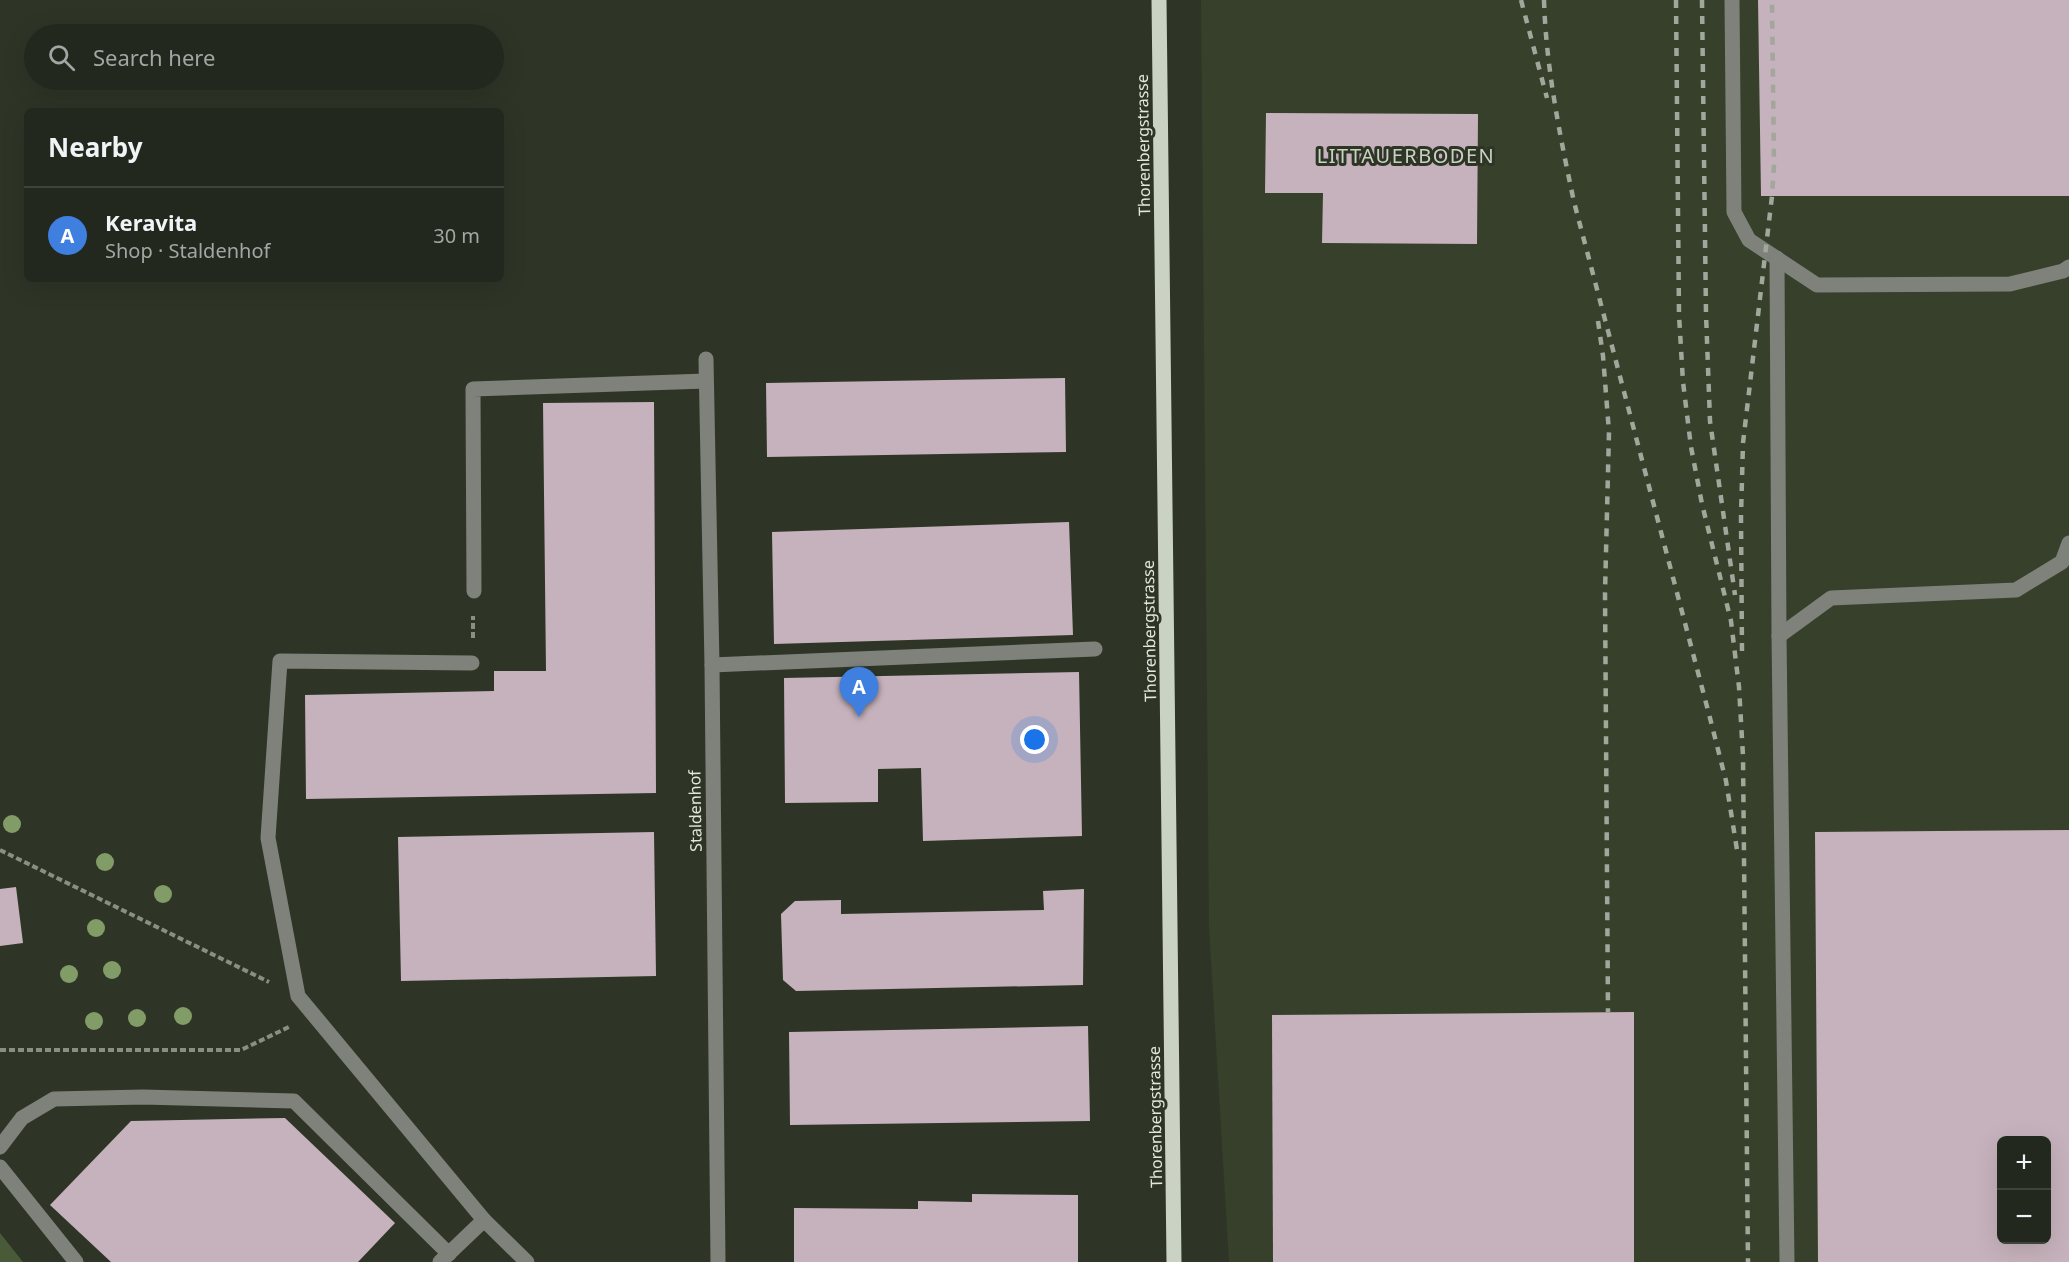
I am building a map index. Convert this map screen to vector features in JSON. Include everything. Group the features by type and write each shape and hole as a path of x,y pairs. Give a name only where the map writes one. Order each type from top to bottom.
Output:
{"main road":[{"name":"Thorenbergstrasse","path":"1159,0 1174,1262"}],"street":[{"path":"1732,0 1734,212 1749,240 1817,285 2010,285 2063,271 2069,267"},
{"path":"1777,258 1787,1262"},
{"name":"Staldenhof","path":"706,359 712,665 718,1262"},
{"path":"474,591 473,390 706,381"},
{"path":"1779,636 1831,598 2016,590 2062,562 2069,543"},
{"path":"712,665 1095,649"},
{"path":"472,663 280,661 268,838 298,996 519,1259"},
{"path":"0,1146 21,1118 54,1099 142,1097 294,1101 444,1258 484,1220"},
{"path":"0,1167 76,1262"}],"path":[{"path":"472,663 474,591"},
{"path":"0,850 298,996"},
{"path":"0,1050 241,1050 314,1015"}],"shaded area":[{"path":"1201,0 2069,0 2069,1262 1229,1262 1209,926"},
{"path":"0,1233 23,1262 0,1262"}],"building":[{"path":"1758,0 2069,0 2069,196 1761,196"},
{"path":"1266,113 1478,114 1477,244 1322,243 1323,193 1265,193"},
{"path":"1065,378 1066,452 767,457 766,383"},
{"path":"654,402 656,793 306,799 305,695 494,691 494,671 546,671 543,403"},
{"path":"1069,522 1073,635 774,644 772,532"},
{"path":"1079,672 1082,836 923,841 921,768 878,769 878,802 785,803 784,678"},
{"path":"2069,830 2069,1262 1818,1262 1815,832"},
{"path":"654,832 656,976 401,981 398,837"},
{"path":"16,887 23,943 0,946 0,889"},
{"path":"1084,889 1083,985 796,991 783,980 781,914 795,901 841,900 841,914 1044,910 1043,891"},
{"path":"1634,1012 1634,1262 1273,1262 1272,1015"},
{"path":"1088,1026 1090,1121 790,1125 789,1032"},
{"path":"285,1118 395,1223 358,1262 111,1262 50,1205 131,1121"},
{"path":"972,1194 1078,1195 1078,1262 794,1262 794,1208 918,1209 918,1201 972,1202"}],"railway":[{"path":"1521,0 1547,98"},
{"path":"1544,0 1551,76 1574,202 1726,781 1737,850"},
{"path":"1676,0 1679,315 1683,382 1691,447 1702,504 1731,621 1739,687 1743,756 1748,1262"},
{"path":"1702,0 1706,314 1710,421 1735,595"},
{"path":"1742,651 1743,443 1774,165 1772,0"},
{"path":"1598,321 1609,432 1605,593 1608,1012"}],"place":[{"name":"Keravita","path":"859,717"}],"district":[{"name":"LITTAUERBODEN","path":"1406,156"}]}
